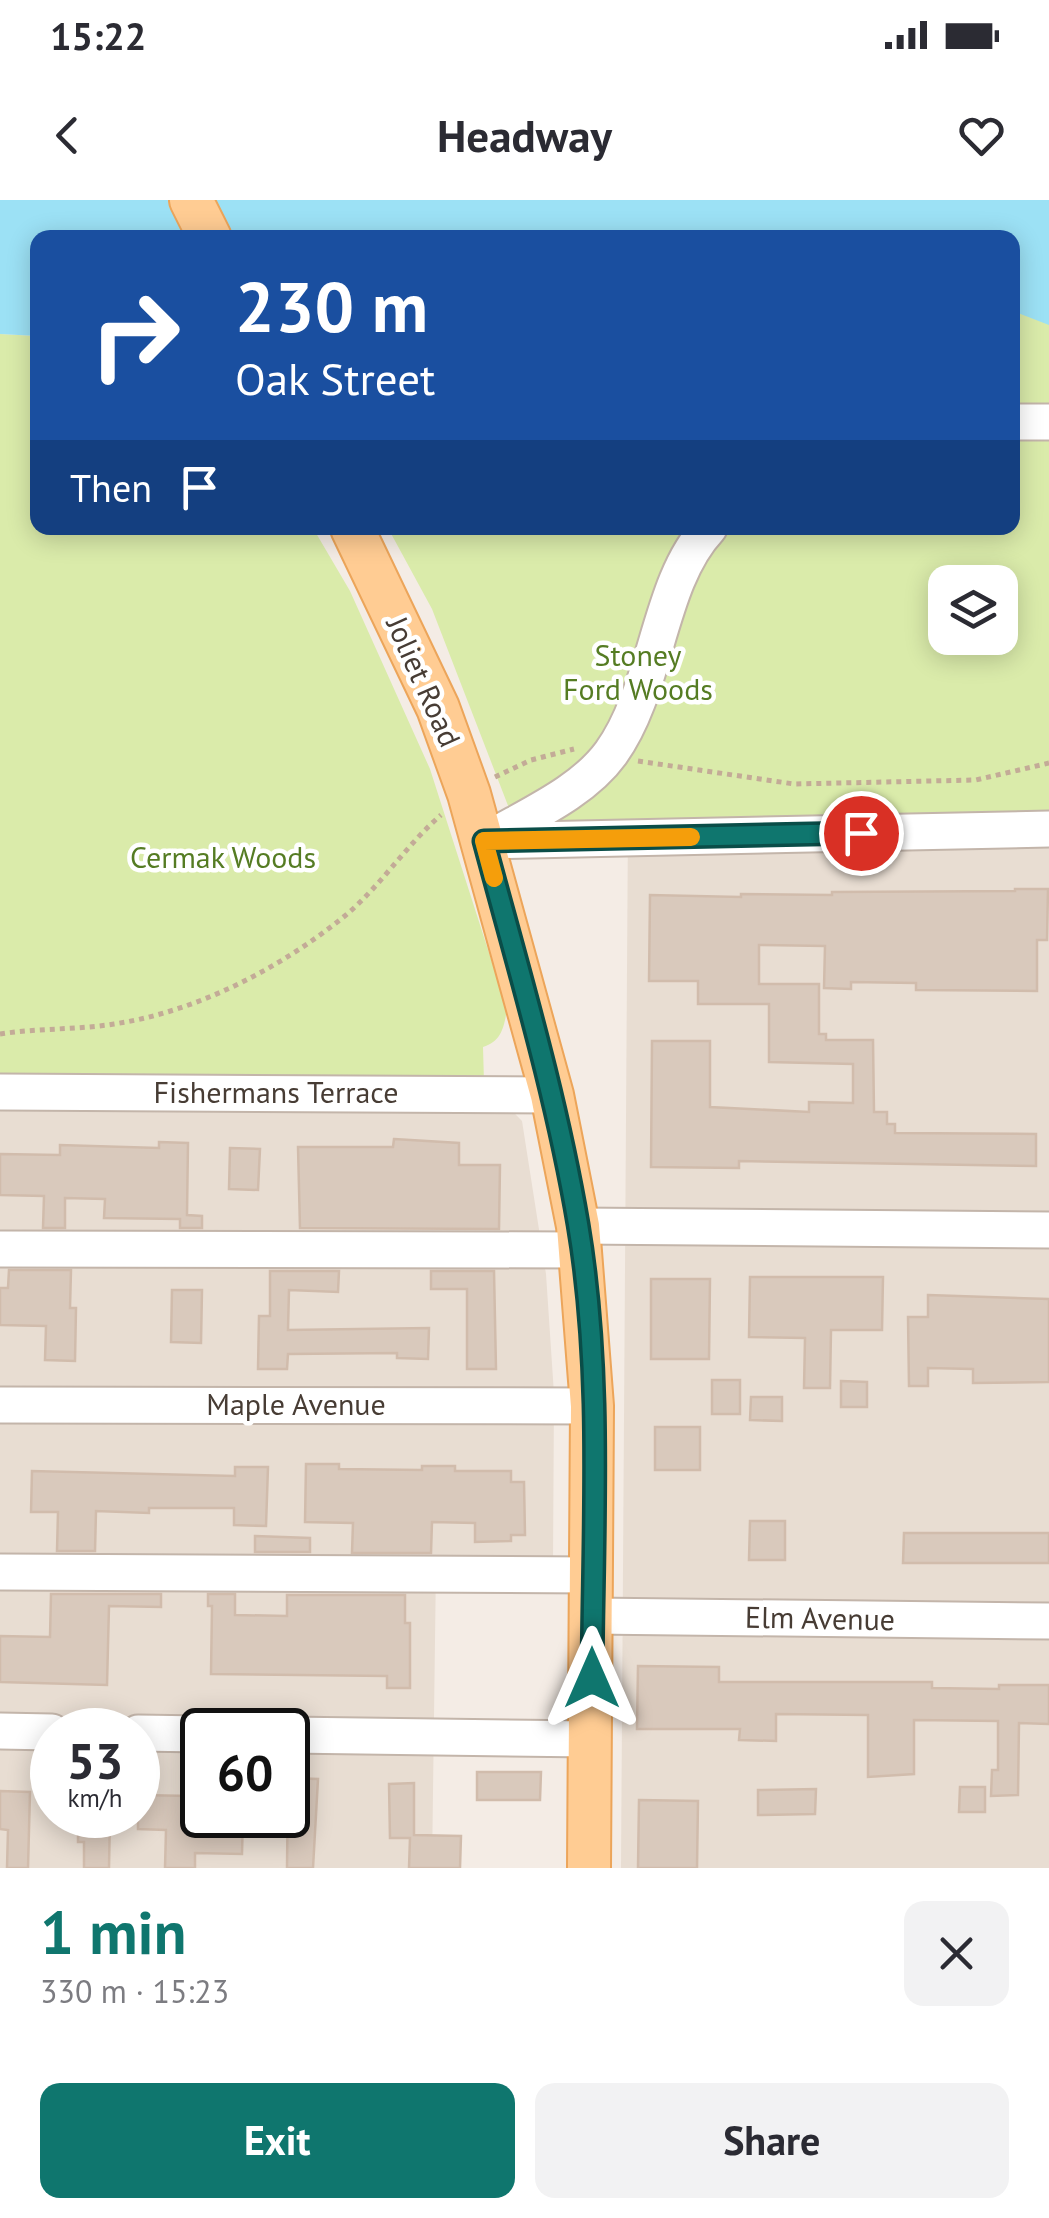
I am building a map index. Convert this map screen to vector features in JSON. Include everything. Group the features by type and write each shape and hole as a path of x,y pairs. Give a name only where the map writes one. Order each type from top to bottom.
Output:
{"main road":[{"path":"191,200 206,230"},
{"name":"Joliet Road","path":"355,535 438,708 484,841 552,1095 580,1238 592,1406 589,1868"}],"street":[{"path":"484,841 582,783 611,754 641,700 686,562 704,535"},
{"path":"484,841 1049,829"},
{"name":"Fishermans Terrace","path":"0,1092 552,1095"},
{"path":"0,1249 1049,1230"},
{"name":"Maple Avenue","path":"0,1405 592,1406"},
{"name":"Elm Avenue","path":"0,1572 592,1596 1049,1621"},
{"path":"0,1731 30,1732"},
{"path":"310,1735 591,1739"}],"path":[{"path":"498,775 531,760 576,749"},
{"path":"625,757 688,771 794,784 976,780 1049,763"},
{"path":"0,1034 113,1024 174,1011 226,989 299,949 340,919 377,887 400,856 443,813"}],"shaded area":[{"path":"1049,813 1049,1868 621,1868 628,820"},
{"path":"0,1081 484,1082 522,1121 546,1274 554,1394 553,1563 436,1565 432,1868 0,1868"}],"green space":[{"name":"Stoney Ford Woods","path":"1049,200 1049,813 514,821 432,609 392,535 1020,535 1020,230"},
{"name":"Cermak Woods","path":"0,334 30,336 30,535 317,535 350,591 430,769 507,1009 498,1037 483,1047 484,1082 0,1081"}],"water":[{"path":"0,200 1049,200 1049,325 1020,314 1020,230 30,230 30,336 0,334"}],"building":[{"path":"1048,889 1047,940 1037,940 1037,991 916,990 916,983 851,982 851,989 824,988 825,946 759,945 759,984 819,984 819,1034 826,1034 826,1040 873,1040 874,1112 887,1112 887,1124 895,1124 895,1133 1036,1134 1036,1166 739,1161 739,1168 651,1167 652,1041 710,1041 710,1107 809,1112 809,1102 853,1103 853,1064 769,1062 769,1004 698,1004 698,981 649,981 650,895 741,897"},
{"path":"394,1139 459,1143 459,1165 500,1165 499,1229 300,1228 298,1147 393,1147"},
{"path":"159,1142 188,1143 187,1215 202,1216 202,1228 180,1228 180,1219 104,1218 105,1199 65,1198 65,1228 43,1228 44,1196 0,1195 0,1154 60,1155 60,1145 159,1148"},
{"path":"230,1148 260,1149 258,1190 229,1189"},
{"path":"9,1270 71,1270 70,1308 76,1308 75,1361 45,1360 46,1326 0,1325 0,1288 8,1288"},
{"path":"270,1271 339,1271 338,1292 289,1290 288,1330 429,1328 428,1359 397,1358 397,1353 288,1354 287,1369 258,1369 259,1316 270,1316"},
{"path":"431,1271 494,1271 496,1369 467,1369 467,1289 431,1289"},
{"path":"750,1277 883,1277 882,1330 831,1330 830,1388 804,1388 805,1338 749,1337"},
{"path":"651,1279 710,1279 709,1359 651,1359"},
{"path":"172,1290 202,1290 201,1343 171,1342"},
{"path":"928,1295 1049,1299 1049,1382 973,1383 973,1369 928,1368 928,1386 909,1386 908,1317 928,1317"},
{"path":"712,1380 740,1380 740,1414 712,1414"},
{"path":"841,1381 867,1382 867,1407 841,1407"},
{"path":"751,1397 782,1397 782,1421 750,1420"},
{"path":"655,1427 700,1427 700,1470 655,1470"},
{"path":"306,1464 339,1464 339,1469 422,1470 422,1466 455,1466 455,1471 511,1471 511,1482 524,1482 525,1535 511,1535 511,1541 475,1542 475,1523 432,1522 431,1553 352,1553 353,1523 305,1522"},
{"path":"235,1467 268,1467 266,1526 234,1525 234,1508 149,1508 149,1513 96,1511 95,1551 57,1551 58,1512 31,1512 32,1471 235,1476"},
{"path":"750,1521 785,1521 785,1560 749,1560"},
{"path":"904,1533 1049,1533 1049,1563 903,1563"},
{"path":"255,1536 310,1538 310,1552 255,1552"},
{"path":"51,1594 161,1594 161,1607 109,1606 107,1685 0,1682 0,1636 50,1637"},
{"path":"208,1594 235,1594 235,1615 287,1616 287,1595 405,1595 405,1623 410,1623 410,1688 387,1688 387,1676 211,1674 212,1606 208,1606"},
{"path":"638,1666 719,1667 719,1682 932,1682 932,1688 999,1689 999,1685 1049,1685 1049,1724 1019,1723 1018,1795 991,1796 992,1770 998,1770 998,1721 914,1720 914,1774 868,1777 868,1715 776,1714 776,1741 739,1740 740,1729 637,1729"},
{"path":"477,1772 541,1772 540,1800 477,1800"},
{"path":"310,1779 318,1779 313,1868 287,1868 287,1838 310,1838"},
{"path":"414,1783 414,1835 461,1836 460,1868 409,1868 410,1838 390,1838 389,1784"},
{"path":"960,1787 985,1787 985,1812 959,1812"},
{"path":"816,1789 815,1814 758,1815 758,1790"},
{"path":"0,1791 30,1792 28,1868 7,1868 8,1830 0,1829"},
{"path":"160,1795 180,1796 180,1838 242,1838 242,1854 195,1853 195,1868 165,1868 166,1830 160,1830"},
{"path":"639,1800 698,1801 697,1868 638,1868"},
{"path":"78,1838 110,1838 109,1868 84,1868 84,1842 78,1842"}],"slow traffic":[{"path":"494,878 484,841 691,837"}],"route":[{"path":"592,1678 592,1406 578,1226 552,1095 484,841 861,833"}]}
